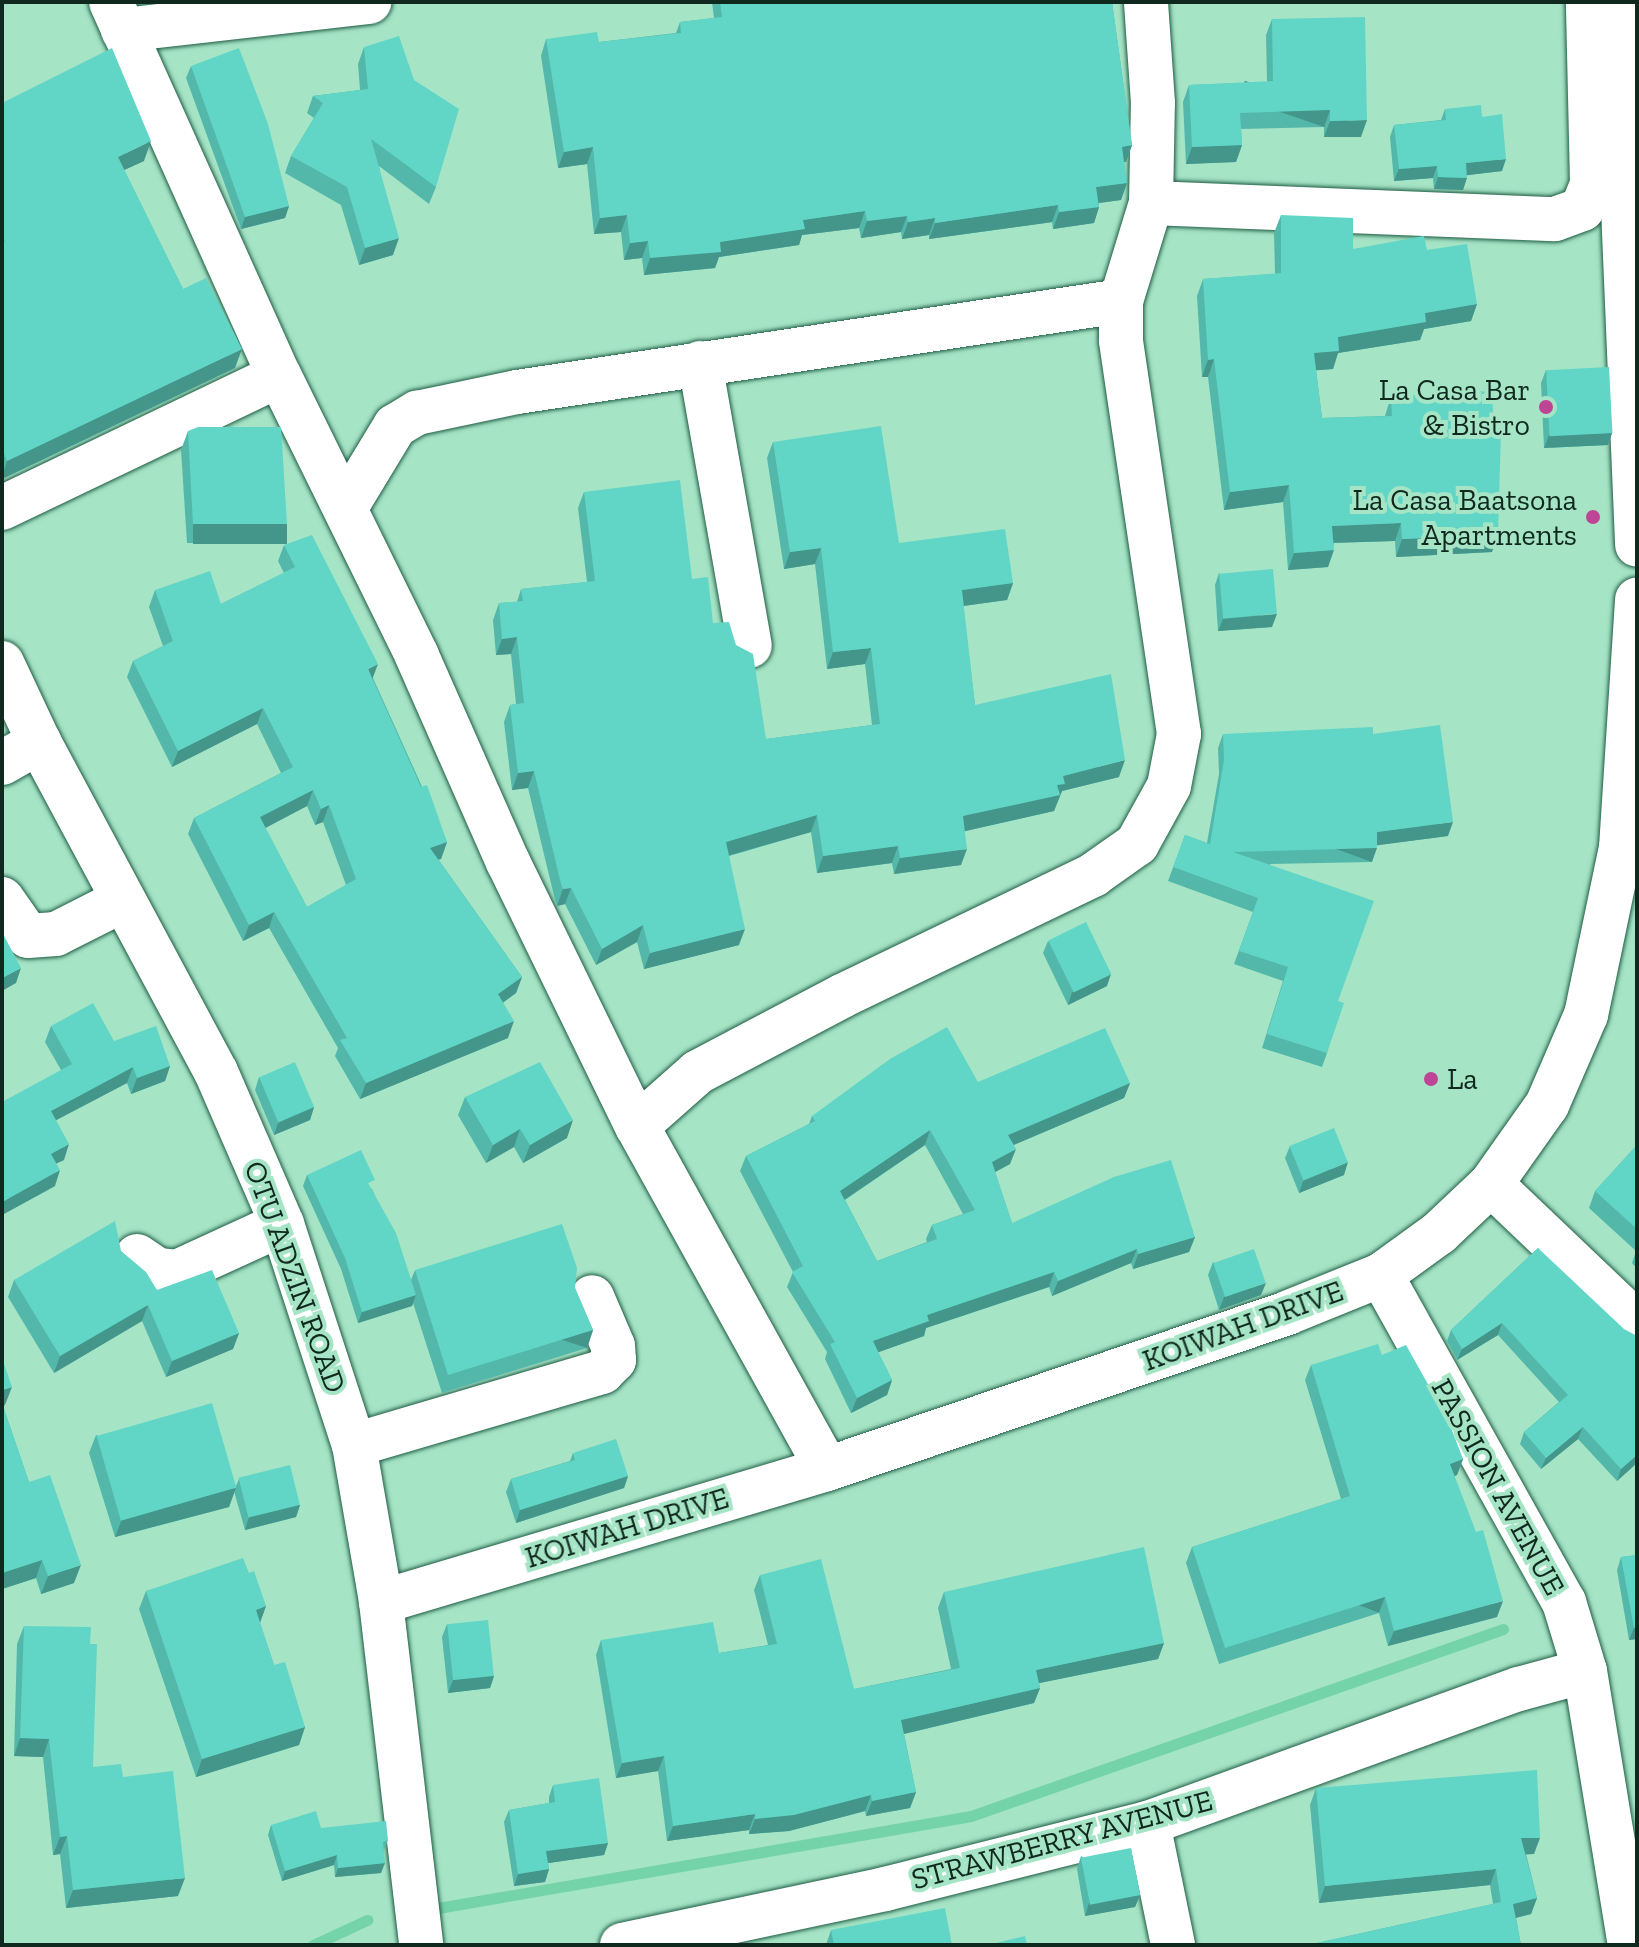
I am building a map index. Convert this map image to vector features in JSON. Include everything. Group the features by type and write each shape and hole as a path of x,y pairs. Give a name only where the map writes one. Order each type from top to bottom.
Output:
{"street":[{"path":"369,2 117,16 279,375 346,507 508,862 637,1126 827,1469"},
{"path":"637,1126 698,1072 842,996 1093,875 1137,844 1152,824 1169,786 1179,734 1126,397 1121,301 1151,203 1153,103 1146,2"},
{"path":"1151,203 1555,219 1582,209 1592,184 1588,2"},
{"path":"1622,2 1637,545"},
{"path":"346,507 395,426 417,413 700,363 1121,301"},
{"path":"700,363 750,646"},
{"path":"2,508 279,375"},
{"name":"KOIWAH DRIVE","path":"381,1602 827,1469 1287,1313 1381,1275 1439,1233 1491,1184 1547,1105 1586,1015 1621,848 1637,600"},
{"name":"OTU ADZIN ROAD","path":"2,663 20,752 123,900 216,1072 282,1224 354,1445 381,1602 421,1945"},
{"path":"2,899 28,936 56,934 123,900"},
{"path":"1491,1184 1637,1323"},
{"path":"137,1256 158,1270 177,1272 282,1224"},
{"name":"PASSION AVENUE","path":"1381,1275 1552,1574 1585,1671 1630,1945"},
{"path":"354,1445 602,1372 614,1360 613,1346 592,1297"},
{"name":"STRAWBERRY AVENUE","path":"622,1945 722,1935 1148,1823 1519,1689 1585,1671"},
{"path":"1148,1823 1173,1945"}],"building":[{"path":"720,2 1112,2 1132,145 1122,147 1127,183 1096,187 1099,207 1059,212 1058,205 935,223 935,218 908,222 907,216 867,221 865,211 803,220 805,229 720,242 721,252 650,258 648,241 630,243 627,215 600,218 593,147 564,152 546,39 597,32 599,42 681,33 680,22 722,17"},
{"path":"1365,17 1367,120 1330,121 1330,110 1240,113 1242,145 1192,147 1189,85 1273,81 1272,19"},
{"path":"399,36 414,80 459,109 436,187 371,139 399,238 365,248 347,187 291,156 323,103 313,96 368,89 364,47"},
{"path":"112,48 151,141 118,157 183,289 206,278 242,349 7,461 2,448 2,243 5,242 2,234 2,103"},
{"path":"239,48 268,124 289,206 245,217 191,66"},
{"path":"1481,105 1482,117 1502,114 1506,159 1466,163 1467,178 1438,177 1437,166 1399,169 1394,125 1446,120 1445,109"},
{"path":"1281,215 1353,218 1353,249 1424,236 1427,250 1467,244 1477,304 1425,313 1426,322 1338,337 1339,351 1314,353 1322,418 1392,416 1391,396 1492,391 1494,432 1501,432 1498,535 1402,539 1401,523 1332,526 1334,550 1294,553 1289,485 1230,492 1214,359 1208,360 1203,279 1281,273"},
{"path":"1609,367 1612,433 1550,436 1546,370"},
{"path":"881,426 899,543 1005,529 1013,583 962,590 975,705 1111,674 1125,760 1063,776 1065,784 1057,785 1060,795 963,816 967,849 900,858 898,846 823,856 817,815 726,842 745,929 650,953 643,925 602,949 571,888 563,889 561,884 534,771 518,773 510,705 524,703 517,637 502,639 499,603 523,601 521,589 595,581 584,492 680,480 692,579 708,577 713,623 729,622 736,645 753,654 766,739 880,724 871,648 833,652 821,548 790,552 773,442"},
{"path":"198,427 281,427 287,524 193,524 188,431"},
{"path":"312,535 378,664 368,669 421,787 427,785 447,842 430,848 522,977 498,994 514,1021 366,1083 340,1040 347,1038 274,912 249,925 194,818 293,767 263,708 178,751 133,661 173,641 155,590 210,571 221,604 295,567 284,545","holes":["313,790 321,809 329,805 356,879 307,907 260,817"]},
{"path":"1273,569 1277,614 1223,619 1219,574"},
{"path":"1440,725 1453,822 1377,832 1377,848 1233,852 1374,901 1338,1001 1344,1003 1327,1053 1267,1034 1288,967 1239,951 1258,898 1173,867 1185,835 1210,844 1224,760 1223,734 1373,727 1373,734"},
{"path":"1086,922 1111,974 1074,993 1048,940"},
{"path":"2,932 21,968 2,978"},
{"path":"93,1003 114,1041 156,1026 170,1066 137,1078 133,1067 51,1111 69,1144 51,1154 60,1170 2,1202 2,1102 72,1064 51,1026"},
{"path":"947,1027 978,1082 1105,1028 1130,1083 1008,1135 1016,1149 992,1162 1012,1223 1114,1177 1171,1160 1195,1237 1138,1254 1137,1249 1058,1281 1054,1272 927,1315 929,1321 873,1341 892,1380 857,1398 830,1344 835,1342 792,1272 803,1266 746,1156 815,1121 812,1116 890,1059","holes":["930,1130 975,1210 932,1225 937,1239 877,1261 840,1191"]},
{"path":"295,1062 314,1107 278,1122 259,1077"},
{"path":"540,1062 573,1120 530,1145 520,1129 493,1145 465,1097"},
{"path":"1334,1128 1348,1162 1303,1180 1289,1146"},
{"path":"1637,1145 1637,1229 1595,1191"},
{"path":"361,1150 375,1180 368,1183 396,1233 416,1295 362,1312 345,1258 307,1175"},
{"path":"115,1221 121,1251 146,1272 157,1290 212,1270 239,1333 172,1361 148,1305 60,1356 14,1280"},
{"path":"562,1224 577,1268 575,1288 593,1330 448,1375 415,1270"},
{"path":"1538,1248 1624,1329 1637,1336 1637,1455 1621,1469 1583,1427 1546,1458 1524,1432 1568,1395 1502,1323 1462,1349 1451,1330"},
{"path":"1254,1249 1266,1283 1225,1297 1213,1263"},
{"path":"1378,1344 1382,1355 1406,1345 1448,1420 1463,1459 1450,1464 1476,1532 1483,1530 1503,1601 1394,1631 1385,1597 1225,1648 1192,1547 1350,1496 1311,1365"},
{"path":"2,1358 12,1387 2,1390"},
{"path":"2,1403 29,1482 50,1475 81,1565 48,1576 42,1560 2,1573"},
{"path":"212,1403 236,1488 121,1521 97,1436"},
{"path":"616,1439 628,1476 520,1510 511,1479 575,1460 573,1453"},
{"path":"290,1465 300,1505 248,1518 239,1478"},
{"path":"1144,1547 1164,1643 1036,1670 1040,1688 901,1720 916,1792 872,1801 871,1795 794,1815 755,1819 755,1814 673,1826 664,1756 622,1763 601,1640 713,1622 719,1653 777,1644 760,1575 821,1559 854,1689 960,1668 944,1592"},
{"path":"1637,1555 1637,1627 1634,1628 1621,1557"},
{"path":"243,1558 249,1573 254,1571 266,1606 256,1610 274,1665 285,1662 305,1727 202,1759 146,1591"},
{"path":"488,1620 494,1676 453,1680 447,1624"},
{"path":"24,1626 91,1627 90,1644 97,1644 93,1767 121,1764 123,1777 173,1771 185,1878 73,1890 67,1836 60,1837 49,1739 20,1738"},
{"path":"1537,1770 1540,1838 1521,1838 1537,1898 1513,1904 1521,1945 1318,1945 1501,1902 1496,1869 1325,1886 1316,1788"},
{"path":"599,1778 608,1843 546,1851 549,1869 518,1874 509,1810 555,1802 553,1785"},
{"path":"316,1811 321,1828 386,1821 388,1840 383,1842 385,1863 338,1868 337,1855 285,1871 271,1825"},
{"path":"1131,1848 1140,1895 1090,1905 1081,1858"},
{"path":"945,1908 952,1945 834,1945 831,1930"},
{"path":"1025,1936 1027,1945 988,1945"}],"waterway":[{"path":"438,1908 971,1816 1503,1629"},
{"path":"313,1945 367,1920"}],"place":[{"name":"La Casa Bar & Bistro","path":"1546,407"},
{"name":"La Casa Baatsona Apartments","path":"1593,517"},
{"name":"La","path":"1431,1079"}]}
